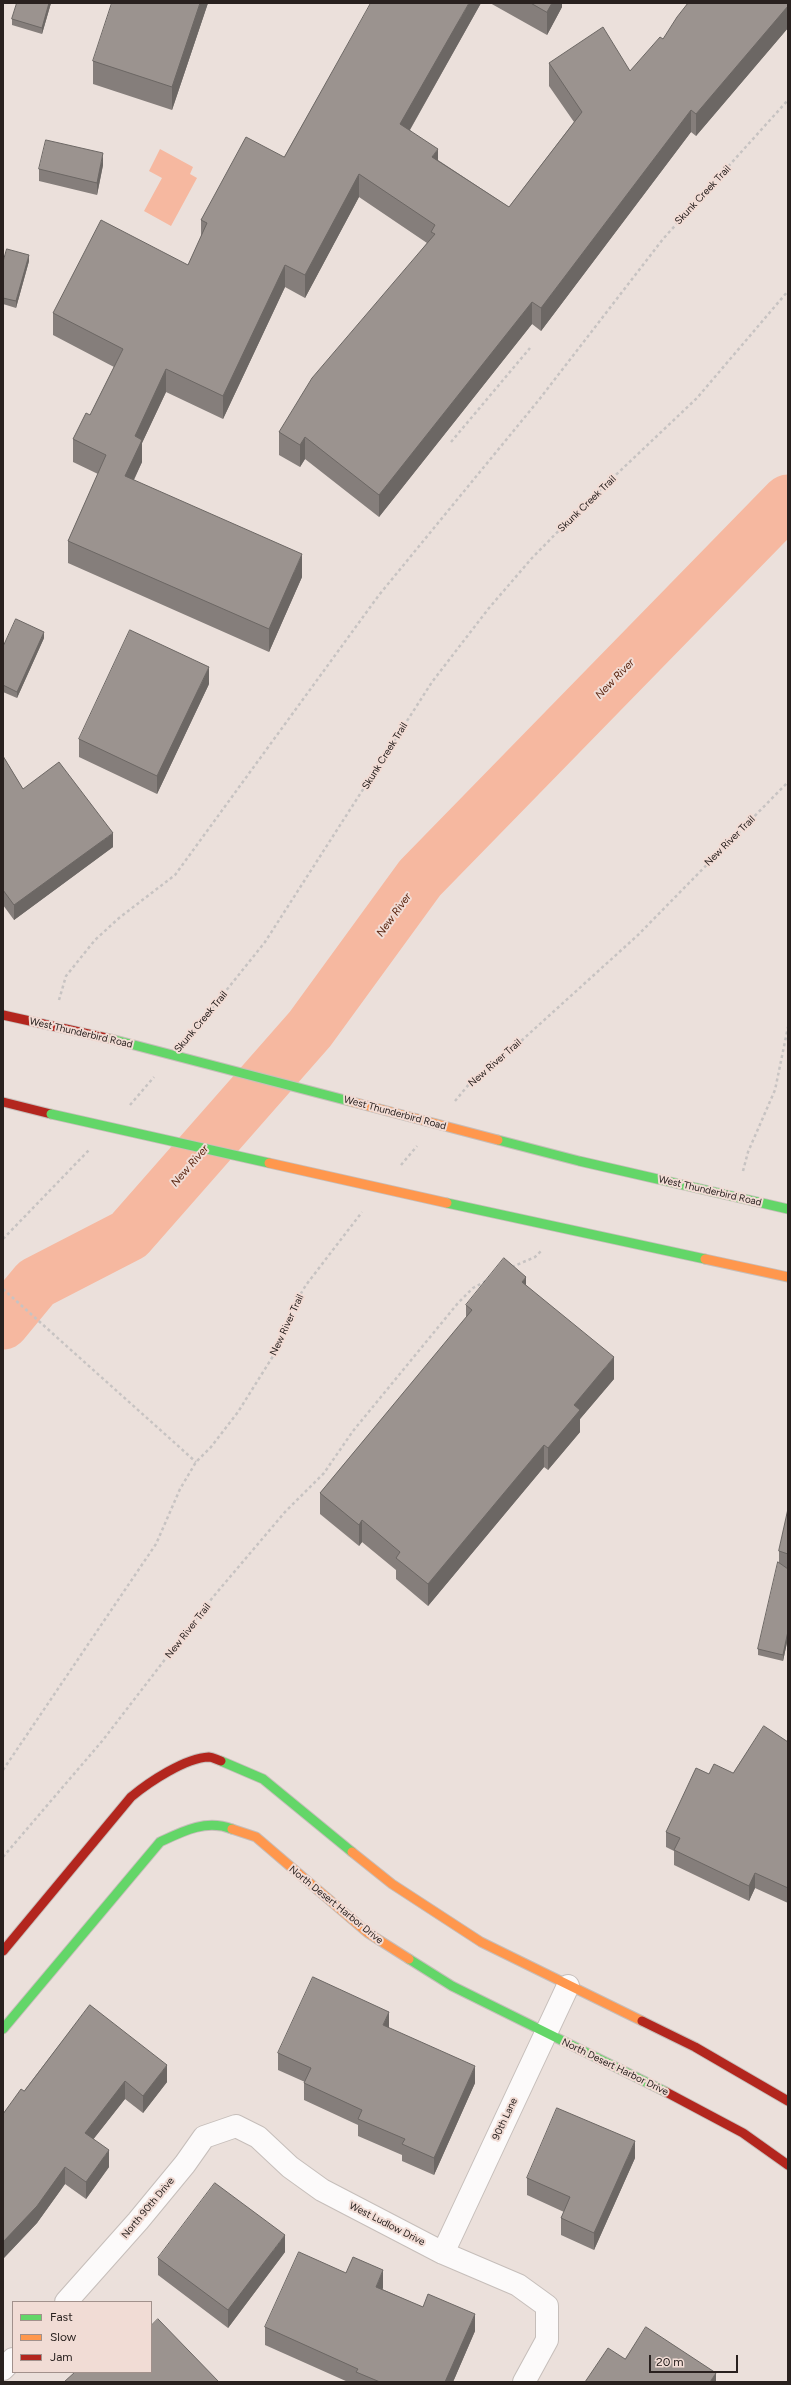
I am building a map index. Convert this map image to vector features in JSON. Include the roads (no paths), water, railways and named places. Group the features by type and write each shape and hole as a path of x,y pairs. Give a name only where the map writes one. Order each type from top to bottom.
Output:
{"street":[{"name":"West Thunderbird Road","path":"3,1015 112,1039 498,1140 788,1209"},
{"path":"3,1102 447,1203 788,1277"},
{"path":"3,1951 131,1797 153,1778 194,1761 210,1757 236,1766 263,1779 392,1884 481,1942 695,2047 788,2100"},
{"name":"North Desert Harbor Drive","path":"3,2029 160,1842 192,1827 222,1825 256,1837 368,1933 452,1986 684,2101 743,2133 788,2165"},
{"name":"90th Lane","path":"443,2253 568,1986"},
{"name":"West Ludlow Drive","path":"236,2126 258,2136 290,2167 322,2190 443,2253 518,2285 547,2306 548,2340 524,2382"},
{"name":"North 90th Drive","path":"67,2301 138,2222 185,2164 204,2137 236,2126"},
{"path":"3,2369 12,2360"}],"waterway":[{"name":"New River","path":"3,1323 36,1283 129,1235 310,1029 420,878 788,501"}]}
